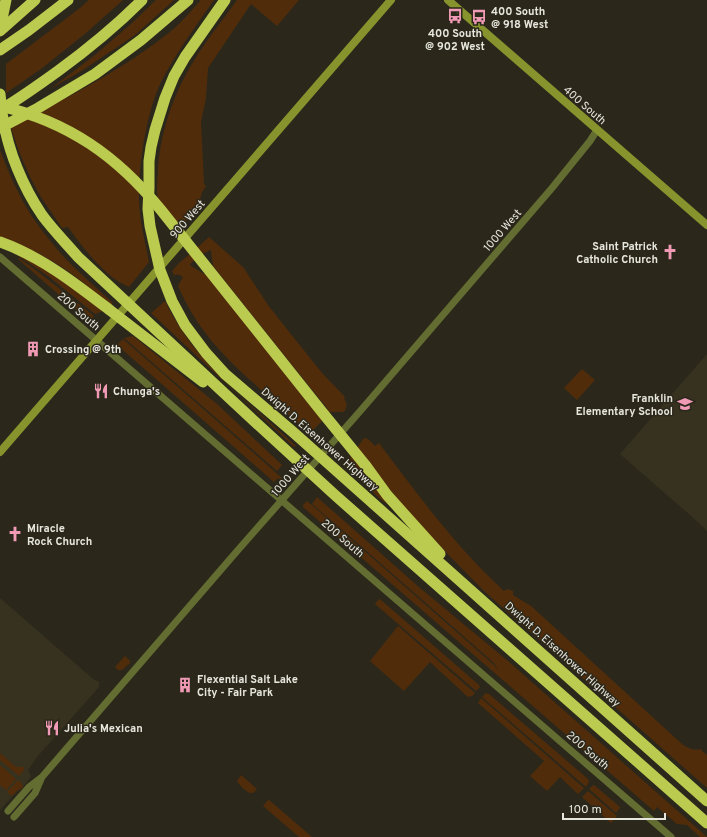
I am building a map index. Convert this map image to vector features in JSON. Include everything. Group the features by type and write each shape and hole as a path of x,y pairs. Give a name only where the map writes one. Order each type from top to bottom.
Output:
{"highway":[{"path":"0,30 6,0"},
{"path":"0,50 68,0"},
{"path":"0,110 24,96 88,49 111,30 142,0"},
{"path":"0,128 38,108 95,74 141,40 188,0"},
{"name":"Dwight D. Eisenhower Highway","path":"225,0 185,57 174,76 154,130 150,161 150,226 160,270 172,301 185,325 225,374 294,432 707,801"},
{"path":"0,30 33,2"},
{"path":"0,94 3,119 9,145 19,173 29,194 43,215 78,257 336,496 707,823"},
{"path":"0,106 13,108 58,125 87,141 115,162 139,184 366,466 387,495 483,600"},
{"path":"0,242 34,257 60,272 253,420"}],"main road":[{"name":"900 West","path":"0,452 391,0"},
{"name":"400 South","path":"448,0 707,225"}],"street":[{"name":"1000 West","path":"8,811 28,787 42,777 362,409 547,194 590,141 597,130"},
{"name":"200 South","path":"0,257 671,837"},
{"name":"1000 West","path":"14,817 35,792 42,777"}],"shaded area":[{"path":"89,0 123,0 86,33 41,69 6,93 6,64"},
{"path":"156,0 174,0 135,35 83,70 50,89 95,55"},
{"path":"201,0 214,0 179,50 161,82 151,109 144,140 139,188 139,202 149,262 129,287 106,272 83,247 68,227 62,228 41,197 32,180 20,154 11,127 94,83 153,45 187,16"},
{"path":"237,0 299,0 277,26 251,4 208,68 206,98 201,122 204,184 206,186 202,192 198,207 180,227 161,204 157,196 158,168 165,126 175,98 195,59"},
{"path":"0,150 9,174 20,196 40,228 70,264 113,303 110,305 90,288 53,261 0,237"},
{"path":"209,237 243,267 268,305 322,373 345,397 344,399 347,406 344,412 329,412 213,266 211,250 202,254 197,248"},
{"path":"190,254 195,260 190,265 204,274 205,273 323,420 309,434 223,354 212,342 194,316 178,286 183,277 178,274 174,275 172,271"},
{"path":"17,255 41,265 52,272 103,311 95,314 48,276"},
{"path":"19,258 94,316 89,321 18,259"},
{"path":"165,301 177,323 206,362 223,380 296,446 294,447 151,313"},
{"path":"133,336 217,404 282,465 277,471 124,338"},
{"path":"123,339 284,480 282,481 278,478 274,482 117,345"},
{"name":"Franklin Elementary School","path":"707,354 707,531 620,454"},
{"path":"582,369 595,380 577,400 564,388"},
{"path":"364,438 368,439 375,446 379,443 454,539 504,591 507,589 513,591 513,595 531,606 682,744 691,749 701,749 707,755 707,788 484,591 467,574 408,511 357,448"},
{"path":"351,456 391,505 390,506 379,498 344,465"},
{"path":"317,497 420,588 508,661 707,837 700,837 687,825 677,824 657,807 654,811 303,507 307,501 498,670 494,663 312,504"},
{"path":"0,598 93,679 99,682 99,687 37,757 28,770 31,776 30,778 0,810"},
{"path":"379,599 480,687 476,691 375,604"},
{"path":"398,626 475,693 468,697 430,662 404,691 370,661"},
{"path":"125,656 130,663 122,670 118,670 115,667"},
{"path":"486,693 588,779 589,782 586,787 482,697"},
{"path":"481,698 584,788 578,794 560,777 547,791 530,776 544,761 478,703"},
{"path":"0,753 16,767 24,767 24,770 19,776 0,760"},
{"path":"0,765 16,779 6,790 0,785"},
{"path":"241,775 257,789 254,792 248,792 239,784 237,781"},
{"path":"18,780 23,787 12,796 7,792"},
{"path":"594,785 620,807 616,813 589,789"},
{"path":"588,791 617,816 611,823 582,797"},
{"path":"268,800 312,837 299,837 263,806"}],"place":[{"name":"400 South @ 902 West","path":"455,16"},
{"name":"400 South @ 918 West","path":"479,17"},
{"name":"Saint Patrick Catholic Church","path":"670,252"},
{"name":"Crossing @ 9th","path":"33,349"},
{"name":"Chunga's","path":"101,391"},
{"name":"Franklin Elementary School","path":"685,404"},
{"name":"Miracle Rock Church","path":"15,534"},
{"name":"Flexential Salt Lake City - Fair Park","path":"185,685"},
{"name":"Julia's Mexican","path":"52,728"}]}
